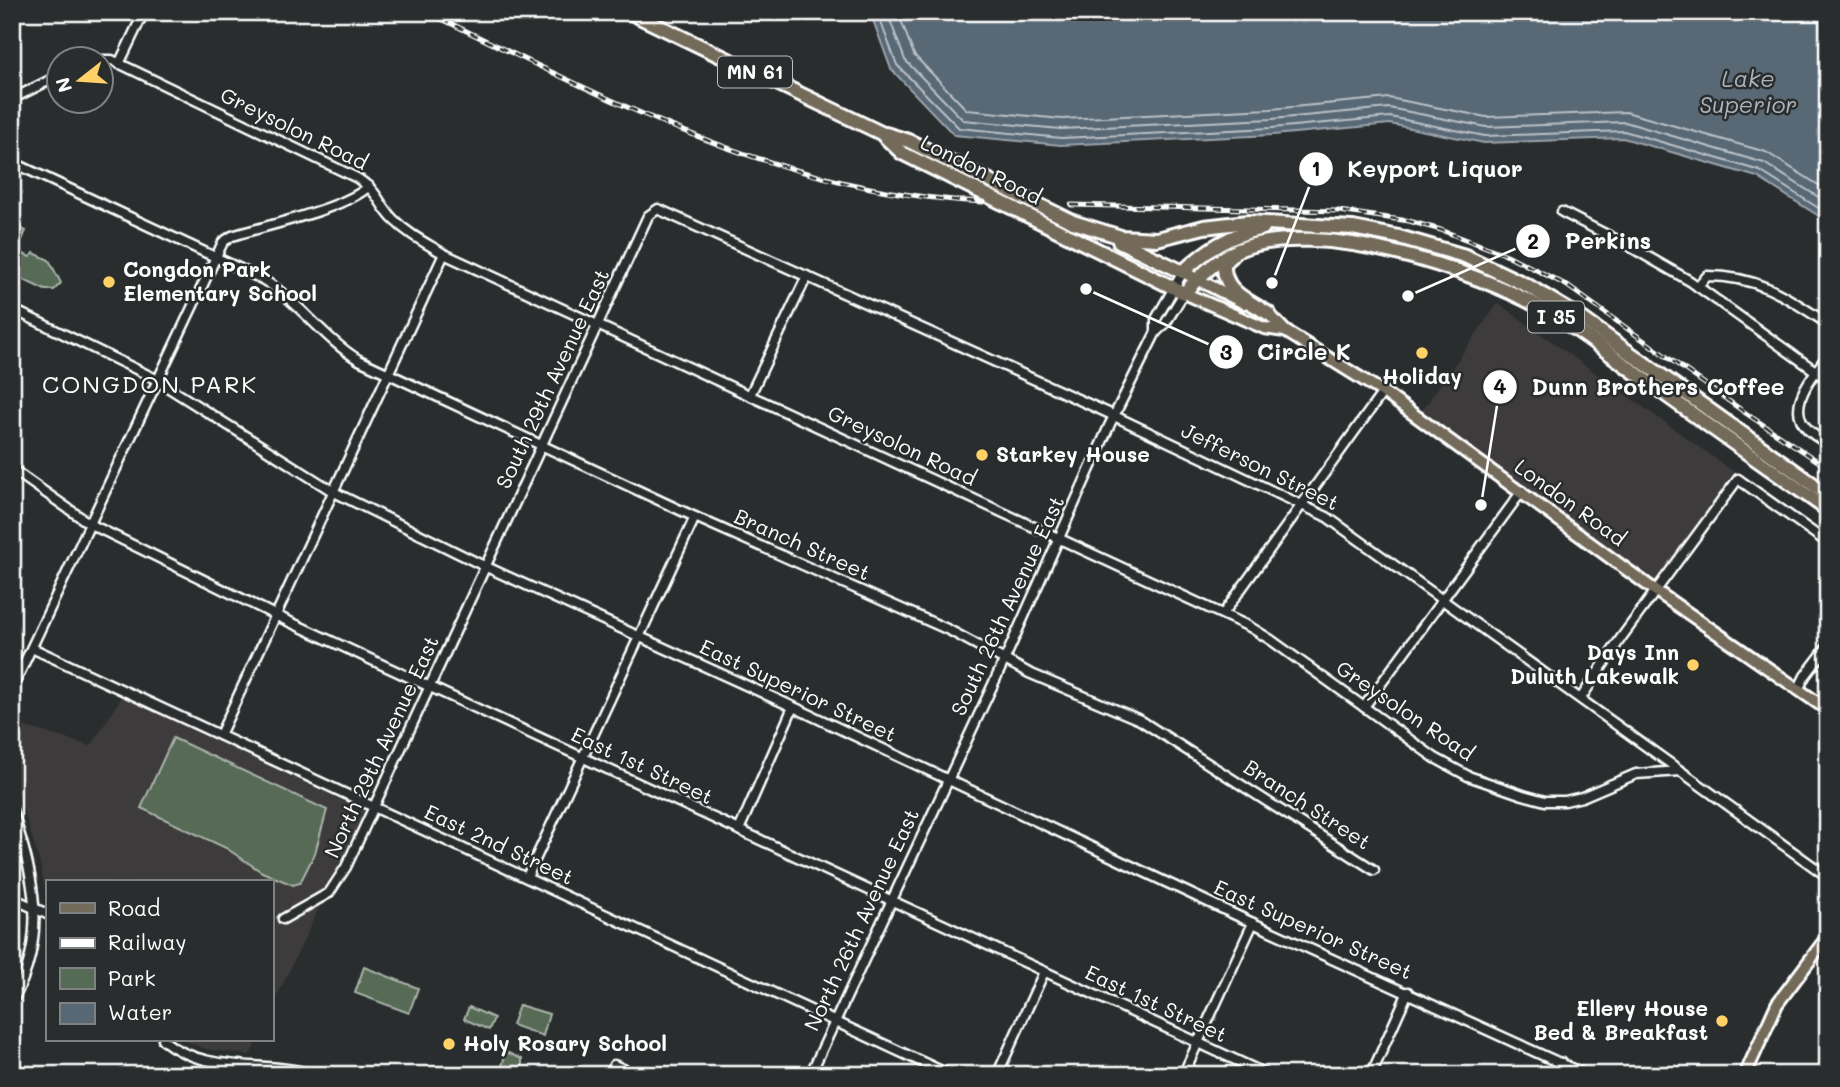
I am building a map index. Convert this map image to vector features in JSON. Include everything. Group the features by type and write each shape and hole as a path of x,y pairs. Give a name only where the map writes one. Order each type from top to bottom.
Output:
{"highway":[{"name":"London Road","path":"629,12 881,133 902,153 1178,290"},
{"name":"MN 61","path":"881,133 909,141 1073,222"},
{"name":"London Road","path":"1073,222 1107,235 1182,272"},
{"path":"1073,222 1121,237 1146,240 1216,225 1247,222 1284,225"},
{"name":"I 35","path":"1182,272 1216,243 1239,233 1284,225 1353,228 1399,237 1465,256 1528,286 1581,318 1828,495"},
{"name":"I 35","path":"1196,279 1212,265 1237,251 1276,242 1318,241 1386,249 1468,275 1521,298 1573,328 1828,510"},
{"path":"1237,251 1224,263 1224,275 1231,289 1269,314"},
{"path":"1178,290 1196,279"}],"main road":[{"name":"London Road","path":"1182,272 1269,314 1285,331 1383,392 1656,591 1828,710"},
{"name":"London Road","path":"1178,290 1264,328 1285,331"},
{"path":"1745,1075 1777,1004 1828,936"}],"street":[{"path":"119,64 144,12"},
{"name":"Greysolon Road","path":"116,63 369,186 400,226 414,238 444,254 1223,614 1271,640 1435,758 1459,772 1545,801 1572,800 1636,774 1681,771"},
{"path":"12,99 46,81"},
{"name":"Branch Street","path":"12,162 271,285 296,304 343,350 388,374 949,630 1003,661 1149,725 1374,870"},
{"path":"12,689 223,242 229,237 341,203 369,186"},
{"name":"Jefferson Street","path":"656,210 665,211 1114,416 1328,517 1828,877"},
{"name":"South 29th Avenue East","path":"486,567 648,216 656,210"},
{"path":"1562,212 1629,246 1698,287 1828,380"},
{"path":"220,734 444,254"},
{"path":"1178,290 1182,272"},
{"path":"750,395 807,276"},
{"path":"1698,287 1707,276 1758,283 1783,294 1828,324"},
{"name":"South 26th Avenue East","path":"1156,332 1156,319 1178,290"},
{"name":"South 26th Avenue East","path":"946,780 1114,416 1156,332 1166,324 1178,290"},
{"name":"East Superior Street","path":"12,309 157,380 334,492 486,567 1586,1075"},
{"path":"1828,355 1799,398 1804,426 1818,439 1828,443"},
{"path":"1223,614 1383,392"},
{"name":"East 1st Street","path":"12,469 90,524 277,615 1268,1075"},
{"path":"1581,698 1738,479 1828,543"},
{"path":"1364,707 1522,491"},
{"path":"527,877 695,516"},
{"name":"North 29th Avenue East","path":"283,919 332,890 346,867 486,567"},
{"path":"1798,690 1805,676 1828,646"},
{"name":"East 2nd Street","path":"32,648 950,1075"},
{"path":"738,830 793,707"},
{"name":"North 26th Avenue East","path":"810,1075 946,780"},
{"path":"12,810 30,869 35,907 30,958 12,1002"},
{"path":"12,898 46,913"},
{"path":"1183,1075 1253,923"},
{"path":"997,1075 1044,972"},
{"path":"1371,1075 1408,992"},
{"path":"166,1042 181,1053 218,1065 290,1069 317,1075"},
{"path":"1556,1075 1562,1063"},
{"path":"614,1065 636,1075"},
{"path":"250,1075 254,1066"}],"shaded area":[{"path":"1498,303 1734,472 1657,581 1421,412"},
{"path":"122,696 365,811 273,1005 273,880 46,880 46,894 39,860 12,773 12,723 91,746"},
{"path":"188,1042 256,1042 250,1055 205,1049"}],"green space":[{"path":"12,224 26,231 17,251 30,257 34,253 49,260 61,283 54,290 45,290 22,279 14,293 12,292"},
{"path":"173,738 327,810 315,853 300,883 293,885 262,872 226,848 141,808"},
{"path":"364,967 418,988 409,1013 355,993"},
{"path":"519,1005 549,1014 543,1036 512,1025"},
{"path":"469,1007 494,1018 489,1030 464,1019"},
{"path":"501,1050 522,1059 522,1075 501,1069 504,1059"}],"water":[{"name":"Lake Superior","path":"870,12 1828,12 1828,226 1822,218 1757,177 1623,138 1484,143 1390,124 1273,135 1061,145 954,135 891,69"}],"railway":[{"path":"427,12 628,108 765,161 835,181 908,195 983,202"},
{"path":"1071,205 1339,211 1409,221 1441,230 1507,255 1566,285 1747,414 1828,468"}],"place":[{"name":"Congdon Park Elementary School","path":"109,282"},
{"name":"Keyport Liquor","path":"1272,283"},
{"name":"Circle K","path":"1086,289"},
{"name":"Perkins","path":"1408,296"},
{"name":"Holiday","path":"1422,353"},
{"name":"Starkey House","path":"982,455"},
{"name":"Dunn Brothers Coffee","path":"1481,505"},
{"name":"Days Inn Duluth Lakewalk","path":"1693,665"},
{"name":"Ellery House Bed & Breakfast","path":"1722,1021"},
{"name":"Holy Rosary School","path":"449,1044"}],"district":[{"name":"CONGDON PARK","path":"150,385"}]}
